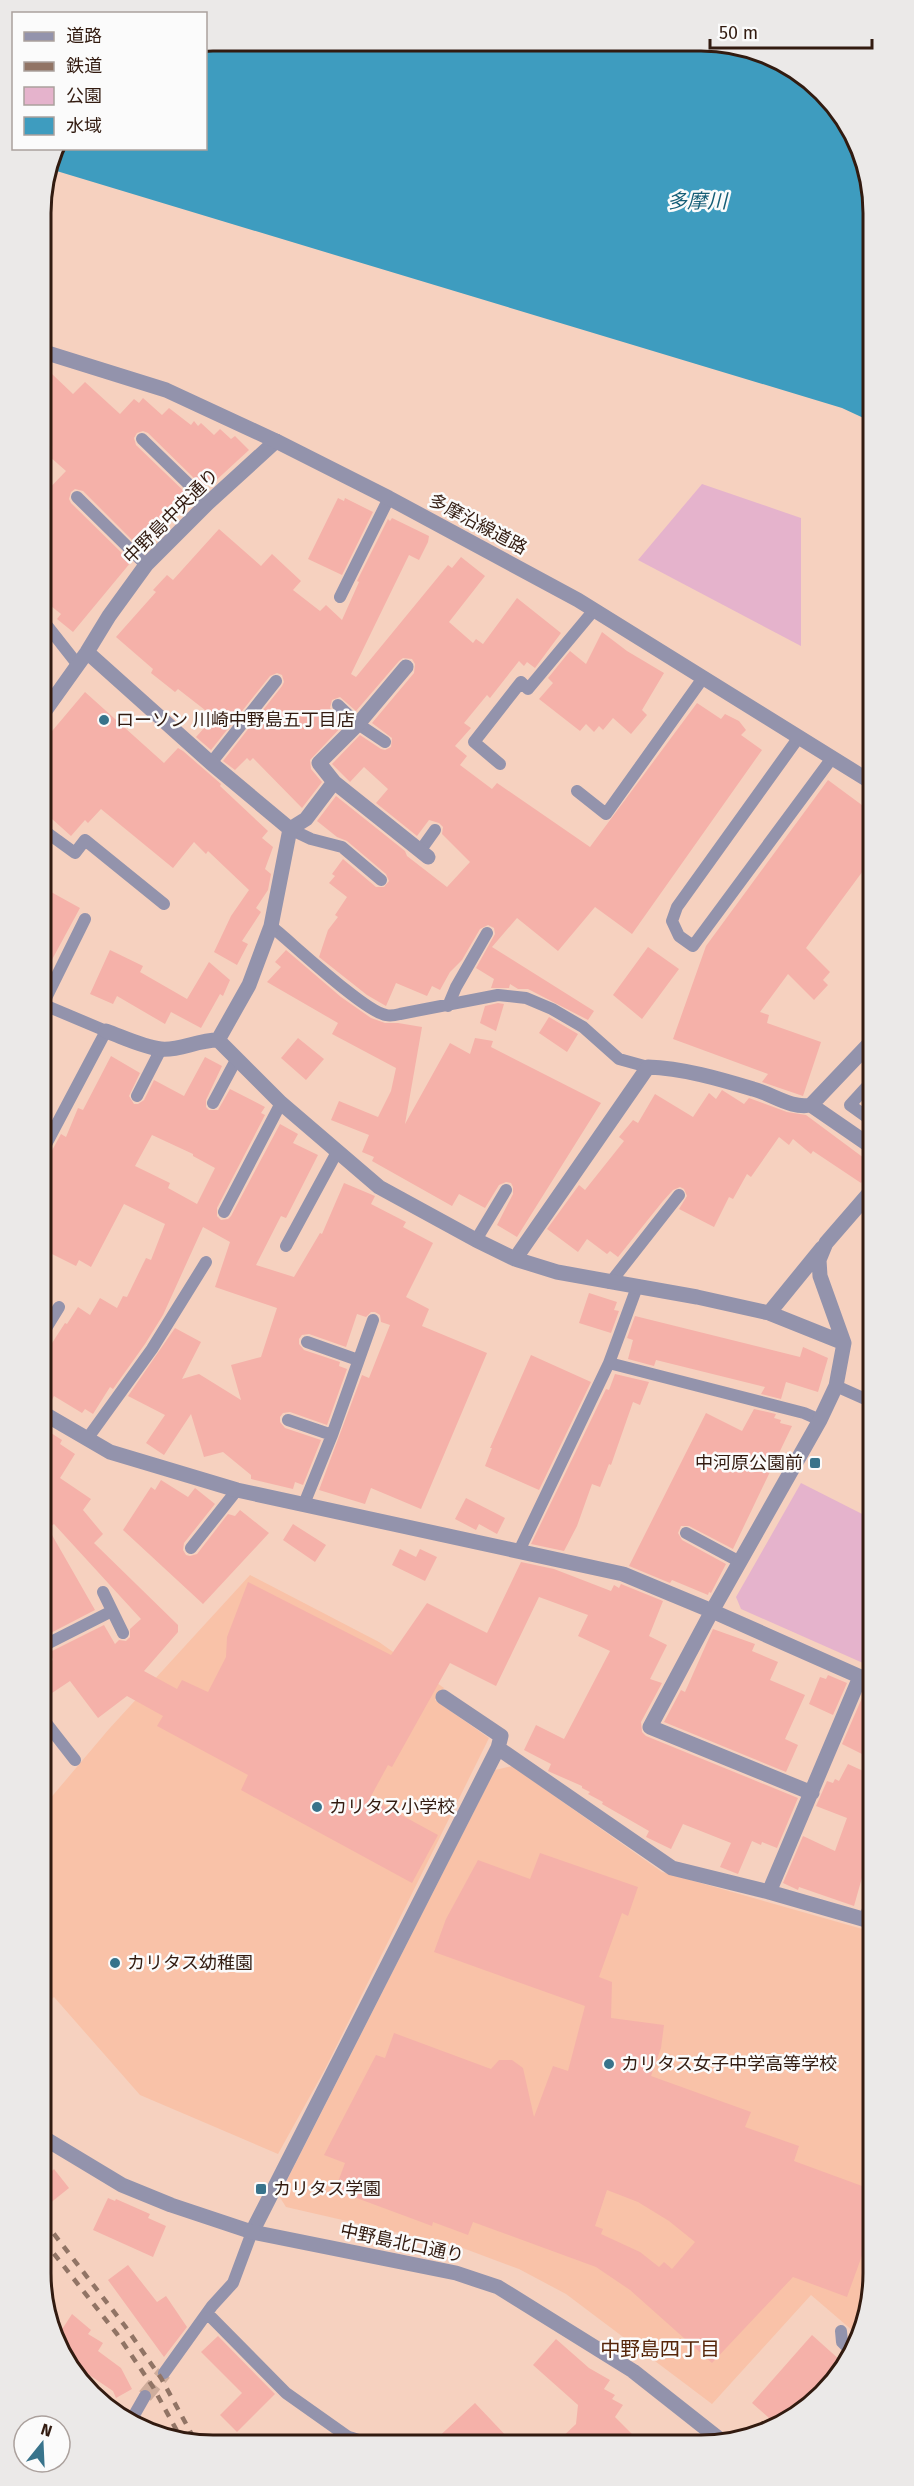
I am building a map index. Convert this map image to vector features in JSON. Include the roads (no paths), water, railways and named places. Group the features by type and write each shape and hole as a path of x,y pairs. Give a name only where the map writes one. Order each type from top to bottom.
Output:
{"street":[{"name":"多摩沿線道路","path":"51,354 166,390 276,441 389,498 594,610 863,777"},
{"name":"中野島中央通り","path":"51,703 146,565 208,503 276,441"},
{"path":"87,652 211,763 290,829"},
{"path":"406,668 358,724 319,763 334,782 424,854"},
{"path":"218,1040 249,985 271,926 290,829 306,819 334,782"},
{"path":"106,1031 161,1049 178,1048 201,1040 218,1040 281,1103 379,1187 476,1240 515,1258 557,1272 769,1313 844,1343"},
{"path":"515,1258 648,1067 723,1080 757,1089 800,1108 811,1106 863,1051"},
{"path":"811,1106 863,1141"},
{"path":"769,1313 863,1200"},
{"path":"812,1793 650,1726 820,1420 836,1386 844,1343 820,1276 819,1260 826,1243"},
{"path":"51,1421 110,1452 237,1490 622,1574 712,1611 863,1679"},
{"path":"769,1892 812,1793 863,1686"},
{"path":"252,2232 498,1748 501,1736 444,1697"},
{"path":"498,1748 672,1868 769,1892 863,1920"},
{"name":"中野島北口通り","path":"51,2142 122,2185 171,2205 252,2232 456,2273 498,2287 633,2371 714,2435"}],"lane":[{"path":"142,439 208,503"},
{"path":"77,497 146,565"},
{"path":"340,597 389,498"},
{"path":"500,764 474,742 521,682 528,689 594,610"},
{"path":"51,630 78,665"},
{"path":"577,791 606,814 703,678"},
{"path":"211,763 276,681"},
{"path":"338,705 358,724 385,742"},
{"path":"799,737 677,907 672,921 680,936 693,946 832,758"},
{"path":"290,829 342,847 381,880"},
{"path":"424,854 435,830"},
{"path":"51,836 75,853 85,840 164,904"},
{"path":"51,988 85,919"},
{"path":"271,926 344,989 385,1015 448,1006 498,995 526,998 552,1009 583,1027 619,1059 648,1067"},
{"path":"448,1006 456,987 487,933"},
{"path":"51,1007 106,1031 51,1135"},
{"path":"137,1096 161,1049"},
{"path":"213,1103 236,1060"},
{"path":"863,1090 850,1104 863,1113"},
{"path":"224,1212 281,1103"},
{"path":"286,1246 337,1152"},
{"path":"476,1240 506,1190"},
{"path":"610,1283 679,1195"},
{"path":"87,1439 152,1349 206,1262"},
{"path":"519,1551 609,1363 637,1287"},
{"path":"51,1319 59,1307"},
{"path":"304,1504 332,1435 373,1320"},
{"path":"306,1342 358,1360"},
{"path":"609,1363 804,1413 820,1420"},
{"path":"836,1386 863,1398"},
{"path":"288,1420 332,1435"},
{"path":"191,1548 237,1490"},
{"path":"686,1533 740,1562"},
{"path":"103,1592 123,1633"},
{"path":"51,1642 112,1611"},
{"path":"51,1729 75,1760"},
{"path":"164,2373 207,2313 233,2283 252,2232"},
{"path":"207,2313 286,2393 349,2435"},
{"path":"841,2331 842,2342 845,2345"},
{"path":"135,2414 145,2396"}],"water":[{"name":"多摩川","path":"207,51 711,51 753,60 791,78 815,99 841,132 851,151 860,182 863,203 863,418 842,408 57,171 63,151 207,150"}],"tunnel":[{"path":"145,2396 164,2373"}],"railway":[{"path":"51,2230 125,2326 161,2378 191,2433"},
{"path":"51,2250 117,2334 153,2387 177,2430"}],"place":[{"name":"ローソン 川崎中野島五丁目店","path":"104,720"},
{"name":"中河原公園前","path":"815,1463"},
{"name":"カリタス小学校","path":"317,1807"},
{"name":"カリタス幼稚園","path":"115,1963"},
{"name":"カリタス女子中学高等学校","path":"609,2064"},
{"name":"カリタス学園","path":"261,2189"}],"district":[{"name":"中野島四丁目","path":"660,2349"}]}
